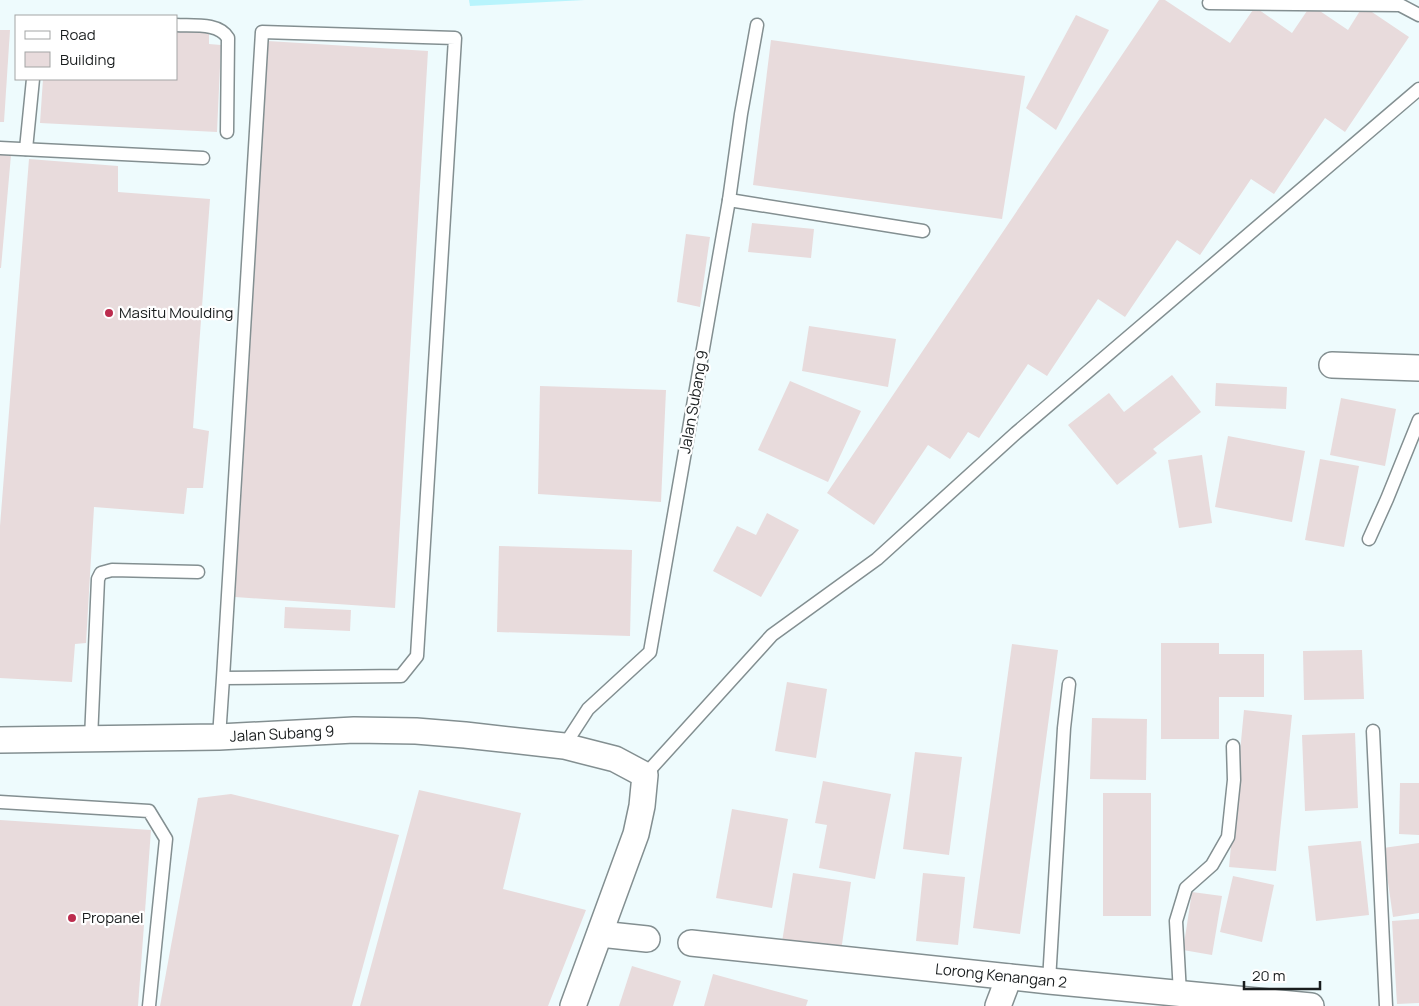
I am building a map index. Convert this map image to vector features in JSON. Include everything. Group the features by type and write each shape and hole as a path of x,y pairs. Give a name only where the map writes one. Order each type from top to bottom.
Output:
{"street":[{"path":"1332,365 1419,368"},
{"name":"Jalan Subang 9","path":"0,740 220,737 354,730 416,731 564,746 615,759 645,774"},
{"path":"573,1006 636,834 642,806 645,774"},
{"path":"600,934 647,939"},
{"name":"Lorong Kenangan 2","path":"691,943 1009,977 1311,1006"},
{"path":"998,1006 1009,977"}],"lane":[{"path":"1209,3 1400,5 1419,15"},
{"path":"178,25 217,28 224,32 228,38 227,132"},
{"name":"Jalan Subang 9","path":"564,746 588,709 650,652 729,200 741,114 757,25"},
{"path":"220,737 223,678 262,32 455,38 417,656 401,676 223,678"},
{"path":"26,149 33,80"},
{"path":"645,774 772,635 877,558 1024,426 1419,89"},
{"path":"0,148 204,158"},
{"path":"729,200 923,231"},
{"path":"1369,539 1419,420"},
{"path":"91,739 98,580 101,573 112,570 198,572"},
{"path":"1049,981 1064,728 1069,684"},
{"path":"1373,731 1386,1006"},
{"path":"1180,994 1176,921 1186,888 1212,865 1228,837 1234,780 1233,746"},
{"path":"0,802 149,811 166,839 149,1006"}],"shaded area":[{"path":"469,0 585,0 470,6"}],"building":[{"path":"1159,0 1165,0 1230,43 1255,7 1292,33 1311,5 1348,30 1363,6 1409,37 1345,132 1325,118 1274,194 1251,179 1200,255 1177,240 1125,317 1098,299 1047,376 1028,364 979,438 968,432 950,459 928,445 874,525 827,493"},
{"path":"1076,15 1109,30 1056,130 1026,108"},
{"path":"0,30 10,30 4,122 0,122"},
{"path":"178,30 209,32 209,44 221,45 217,132 40,123 43,80 178,80"},
{"path":"771,40 1025,76 1002,219 753,185"},
{"path":"268,41 428,51 395,608 235,597"},
{"path":"0,154 11,155 1,268 0,268"},
{"name":"Masitu Moulding","path":"29,159 118,166 118,192 210,199 193,428 209,431 203,488 187,488 184,514 94,507 86,643 75,644 72,682 0,678 0,526"},
{"path":"752,223 814,229 811,258 748,252"},
{"path":"686,234 710,237 700,307 677,302"},
{"path":"809,326 896,339 888,387 802,371"},
{"path":"1172,375 1201,412 1153,449 1157,453 1117,485 1068,425 1109,393 1124,412"},
{"path":"790,381 861,411 828,482 758,450"},
{"path":"1216,383 1287,387 1286,409 1215,406"},
{"path":"540,386 666,390 661,502 538,494"},
{"path":"1341,398 1396,409 1385,466 1330,455"},
{"path":"1228,436 1305,451 1292,522 1215,507"},
{"path":"1202,455 1212,523 1179,528 1168,460"},
{"path":"1320,459 1359,466 1344,547 1305,540"},
{"path":"767,513 799,530 761,597 713,571 737,526 756,535"},
{"path":"499,546 632,550 630,636 497,632"},
{"path":"285,607 351,610 350,631 284,628"},
{"path":"1161,643 1219,643 1219,654 1264,654 1264,697 1219,697 1219,739 1161,739"},
{"path":"1012,644 1058,650 1020,934 973,928"},
{"path":"1362,650 1364,699 1304,700 1303,651"},
{"path":"787,682 827,689 816,758 775,751"},
{"path":"1244,710 1292,715 1276,871 1229,867"},
{"path":"1092,718 1147,719 1146,780 1090,779"},
{"path":"1355,733 1358,808 1305,811 1302,735"},
{"path":"915,752 962,757 949,855 903,849"},
{"path":"823,781 891,794 875,879 819,868 827,825 815,823"},
{"path":"1400,783 1419,783 1419,835 1399,834"},
{"path":"419,790 521,813 503,889 586,910 548,1006 360,1006"},
{"path":"1103,793 1151,793 1151,916 1103,916"},
{"path":"231,794 399,835 352,1006 160,1006 198,798"},
{"path":"732,809 788,819 772,908 716,898"},
{"name":"Propanel","path":"0,820 151,830 138,1006 0,1006"},
{"path":"1361,841 1369,915 1316,921 1308,846"},
{"path":"1419,843 1419,913 1393,917 1383,848"},
{"path":"793,873 851,882 841,951 782,942"},
{"path":"923,873 965,877 958,945 916,941"},
{"path":"1233,876 1274,885 1262,942 1220,932"},
{"path":"1192,892 1222,896 1212,955 1183,950"},
{"path":"1419,919 1419,1003 1397,1004 1392,921"},
{"path":"632,966 681,981 673,1006 619,1006"},
{"path":"713,974 808,1000 806,1006 704,1006"}],"place":[{"name":"Masitu Moulding","path":"109,313"},
{"name":"Propanel","path":"72,918"}]}
